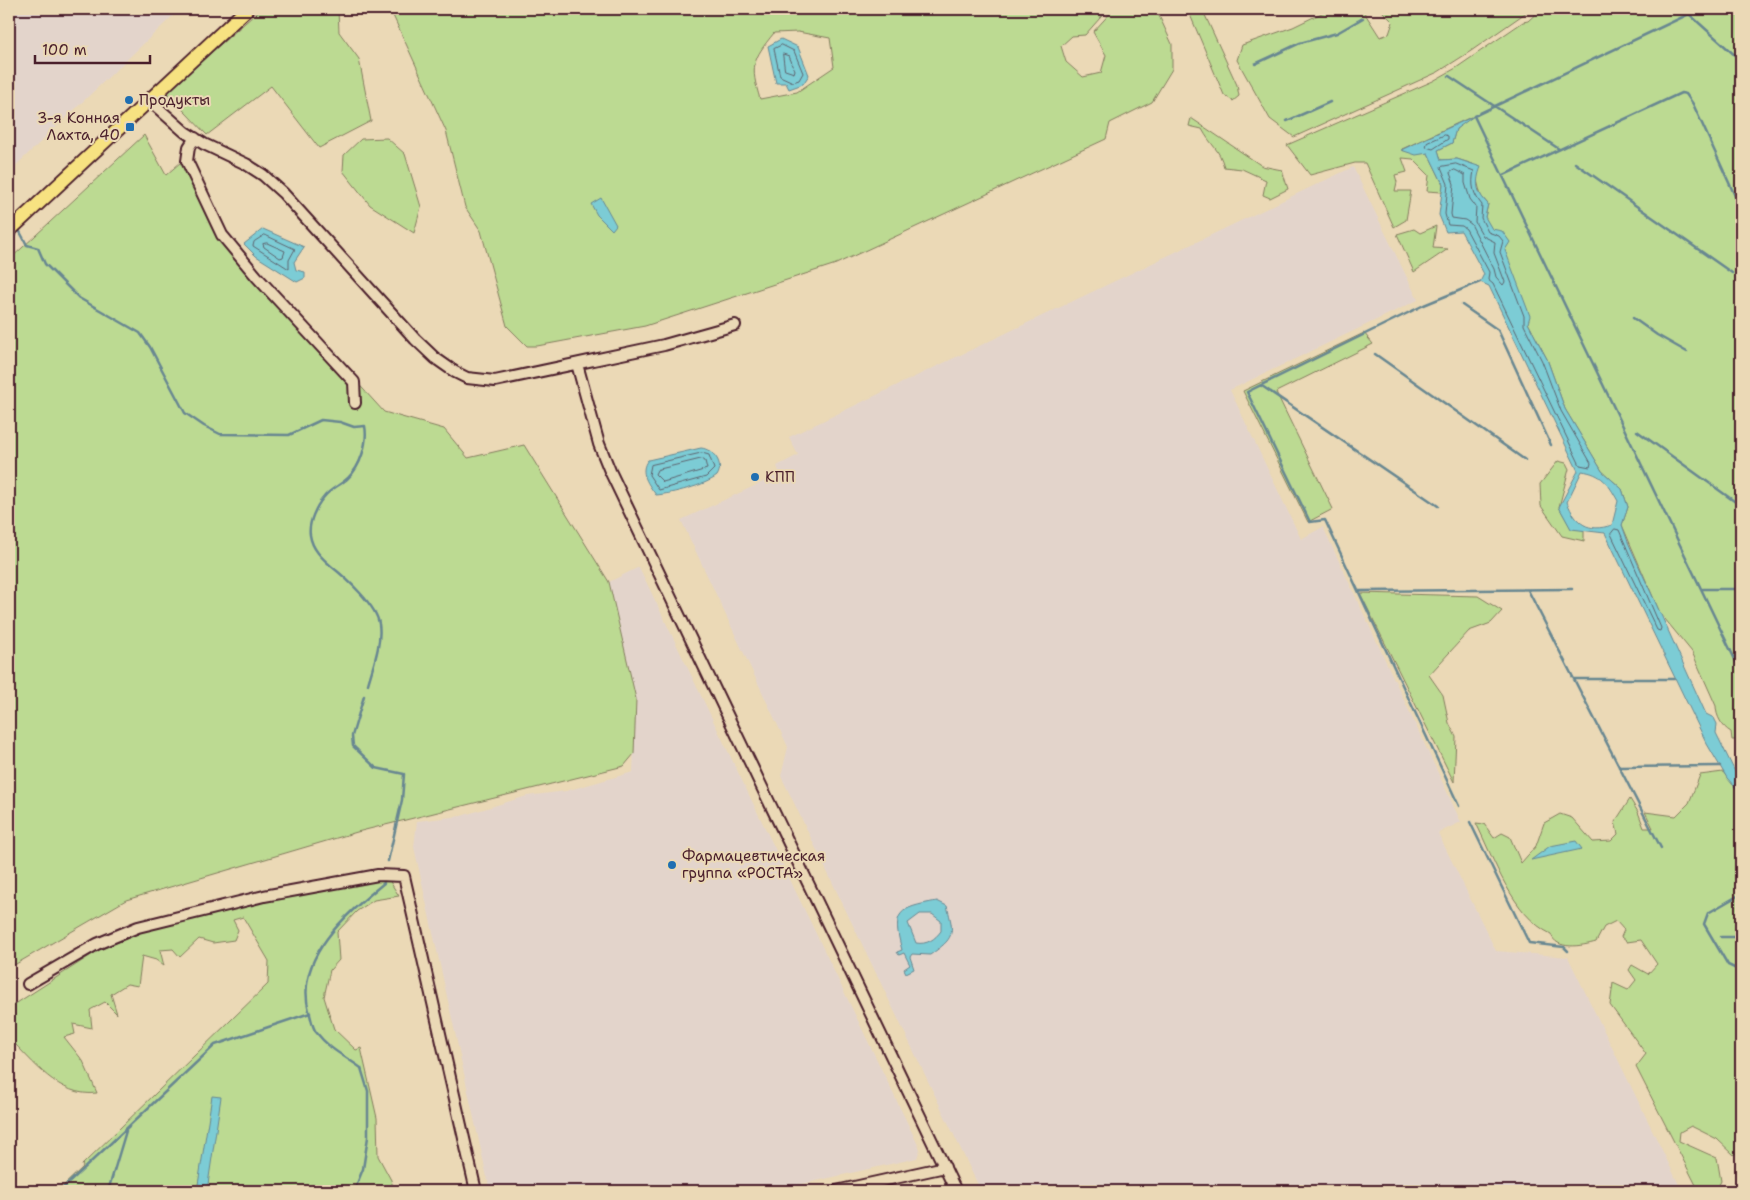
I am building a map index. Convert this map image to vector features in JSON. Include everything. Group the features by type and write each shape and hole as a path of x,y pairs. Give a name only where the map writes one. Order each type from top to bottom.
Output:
{"main road":[{"path":"12,228 247,9"}],"street":[{"path":"149,100 196,138 263,174 284,193 415,339 455,372 479,381 495,381 664,345 735,324"},
{"path":"196,138 189,147 187,161 222,235 257,277 354,382 355,403"},
{"path":"577,364 599,444 610,471 956,1191"},
{"path":"28,984 97,944 138,927 264,896 378,875 404,876 476,1191"},
{"path":"836,1191 945,1167"}],"shaded area":[{"path":"9,9 180,9 9,172"},
{"path":"1353,167 1418,300 1230,390 1301,539 1323,527 1461,822 1438,833 1496,951 1568,957 1682,1191 981,1191 781,776 788,747 681,520 780,474 777,466 798,455 789,437"},
{"path":"639,567 920,1149 917,1158 772,1191 490,1191 414,847 417,821 461,816 527,796 566,791 633,772 636,699 609,582"}],"green space":[{"path":"261,9 338,9 339,32 359,59 371,121 319,148 271,86 207,135 166,92"},
{"path":"390,9 1108,9 1085,35 1072,36 1061,46 1066,62 1083,77 1101,73 1106,55 1093,32 1114,9 1156,9 1172,44 1172,69 1152,102 1110,123 1106,139 836,264 645,326 537,346 527,346 507,326 481,231 465,207 446,131","holes":["798,32 830,38 834,67 797,92 760,99 755,79 755,64 761,50 774,33"]},
{"path":"1193,9 1204,13 1237,85 1239,96 1233,101 1224,95 1188,10"},
{"path":"1330,9 1362,9 1380,37 1389,34 1393,22 1380,9 1531,9 1438,72 1294,137 1270,119 1237,60 1242,45 1293,27"},
{"path":"1541,9 1741,9 1741,745 1739,740 1732,740 1731,732 1720,721 1716,706 1692,652 1660,613 1622,525 1628,507 1622,489 1602,471 1565,409 1547,359 1528,323 1485,217 1488,204 1481,196 1473,164 1457,159 1441,160 1438,150 1452,143 1456,129 1471,117 1402,149 1428,153 1443,184 1442,192 1427,191 1429,175 1413,159 1402,158 1407,172 1395,175 1397,182 1395,191 1411,191 1406,220 1394,227 1365,163 1355,163 1310,175 1287,145 1433,81 1456,68 1523,22 1528,21"},
{"path":"1191,118 1262,166 1282,170 1288,189 1270,198 1263,195 1266,180 1242,169 1224,167 1217,151 1202,129 1189,126"},
{"path":"144,135 166,175 181,162 222,234 384,412 444,429 468,458 524,445 609,582 636,699 634,754 624,766 357,832 126,900 9,968 9,260"},
{"path":"387,138 405,154 421,207 414,233 370,205 343,171 344,155 361,139"},
{"path":"1436,226 1433,248 1448,249 1414,272 1397,234 1414,229 1420,233"},
{"path":"1364,333 1373,344 1276,392 1333,509 1308,522 1243,391"},
{"path":"1558,461 1566,463 1569,469 1559,507 1571,528 1584,530 1584,541 1562,536 1541,506 1540,484"},
{"path":"1360,593 1478,596 1502,611 1491,623 1469,631 1429,675 1443,695 1449,723 1456,737 1454,782"},
{"path":"1723,772 1740,793 1741,789 1741,1147 1734,1155 1717,1139 1691,1126 1680,1132 1679,1141 1717,1158 1721,1181 1716,1191 1699,1191 1636,1067 1646,1054 1610,1005 1613,983 1628,990 1636,980 1629,970 1632,965 1648,974 1657,964 1641,940 1627,942 1621,937 1624,930 1616,921 1604,927 1596,942 1577,946 1558,943 1551,934 1525,914 1515,900 1497,869 1476,823 1484,824 1494,838 1502,833 1510,837 1521,863 1536,846 1544,823 1560,814 1572,818 1593,842 1611,841 1618,834 1615,822 1630,799 1638,812 1644,828 1653,828 1645,812 1676,816 1689,803 1700,775"},
{"path":"367,878 389,880 399,896 374,900 357,911 337,932 339,960 330,970 324,997 334,1029 356,1050 361,1048 377,1118 378,1156 391,1180 394,1191 58,1191 83,1167 82,1165 268,984 269,961 243,917 233,920 238,930 234,940 213,943 199,939 180,957 173,949 160,950 164,966 156,960 142,956 138,986 127,984 111,994 117,1014 105,1002 90,1010 92,1028 73,1024 75,1034 64,1037 83,1061 97,1093 83,1093 71,1090 59,1084 37,1067 9,1038 9,1008 99,950 152,928"}],"water":[{"path":"781,39 798,47 809,75 803,84 789,89 786,83 776,83 768,46"},
{"path":"1474,116 1456,129 1452,143 1438,150 1441,160 1457,159 1481,167 1477,182 1481,195 1488,204 1485,217 1492,229 1502,231 1510,242 1505,250 1530,316 1528,323 1547,359 1565,409 1602,471 1622,489 1628,507 1622,525 1628,542 1706,714 1714,718 1717,724 1716,733 1741,784 1740,793 1727,778 1707,744 1605,533 1571,529 1559,507 1578,471 1489,286 1480,282 1484,274 1461,231 1446,232 1439,215 1443,184 1428,153 1416,155 1401,150","holes":["1582,471 1589,472 1604,480 1618,501 1612,525 1596,528 1584,525 1574,516 1567,502"]},
{"path":"601,198 616,225 612,230 597,215 591,204"},
{"path":"263,229 304,247 294,262 296,270 305,272 305,278 297,282 256,256 244,244"},
{"path":"701,448 710,451 719,462 720,467 717,476 705,483 656,495 644,474 645,465 648,460"},
{"path":"1576,841 1582,849 1531,860 1550,846"},
{"path":"937,901 947,906 951,924 951,935 944,944 930,955 912,954 910,957 914,969 906,973 904,969 910,965 904,953 899,955 897,952 902,950 897,927 898,919 906,909","holes":["920,914 932,914 941,921 941,931 930,941 916,943 908,923"]},
{"path":"212,1096 221,1097 207,1191 197,1191"}],"waterway":[{"path":"1741,71 1738,58 1689,14 1474,116 1741,672"},
{"path":"1255,64 1300,43 1337,33 1363,18"},
{"path":"1449,76 1559,149"},
{"path":"1504,175 1681,93 1686,94 1693,104 1741,209"},
{"path":"1287,121 1330,102"},
{"path":"1575,163 1732,273"},
{"path":"18,228 27,245 38,248 45,264 79,298 140,333 150,347 185,413 204,426 220,434 289,435 321,420 340,422 354,427 365,426 364,446 357,467 348,478 326,494 321,501 313,515 310,535 318,553 360,593 377,617 380,631 379,639 368,684"},
{"path":"1459,806 1325,520 1310,522 1247,392 1424,305 1480,282"},
{"path":"1462,305 1498,330 1551,445"},
{"path":"1633,318 1657,335 1687,352"},
{"path":"1375,354 1525,460"},
{"path":"1262,386 1438,506"},
{"path":"1637,431 1741,506"},
{"path":"1359,591 1572,589"},
{"path":"1703,589 1741,589"},
{"path":"1528,590 1661,848"},
{"path":"1574,679 1674,679"},
{"path":"364,696 352,736 353,746 376,768 404,774 402,800 388,861"},
{"path":"1619,767 1720,766"},
{"path":"1470,822 1529,943 1564,947 1568,951"},
{"path":"354,1191 363,1169 368,1137 368,1091 361,1068 332,1048 315,1030 309,1011 306,991 309,972 327,938 340,922 384,883"},
{"path":"1741,894 1708,913 1704,924 1728,965 1741,971"},
{"path":"1721,937 1741,937"},
{"path":"60,1191 215,1045 310,1013"},
{"path":"108,1191 126,1131"}],"place":[{"name":"Продукты","path":"129,100"},
{"name":"3-я Конная Лахта, 40","path":"130,127"},
{"name":"КПП","path":"755,477"},
{"name":"Фармацевтическая группа «РОСТА»","path":"672,865"}]}
